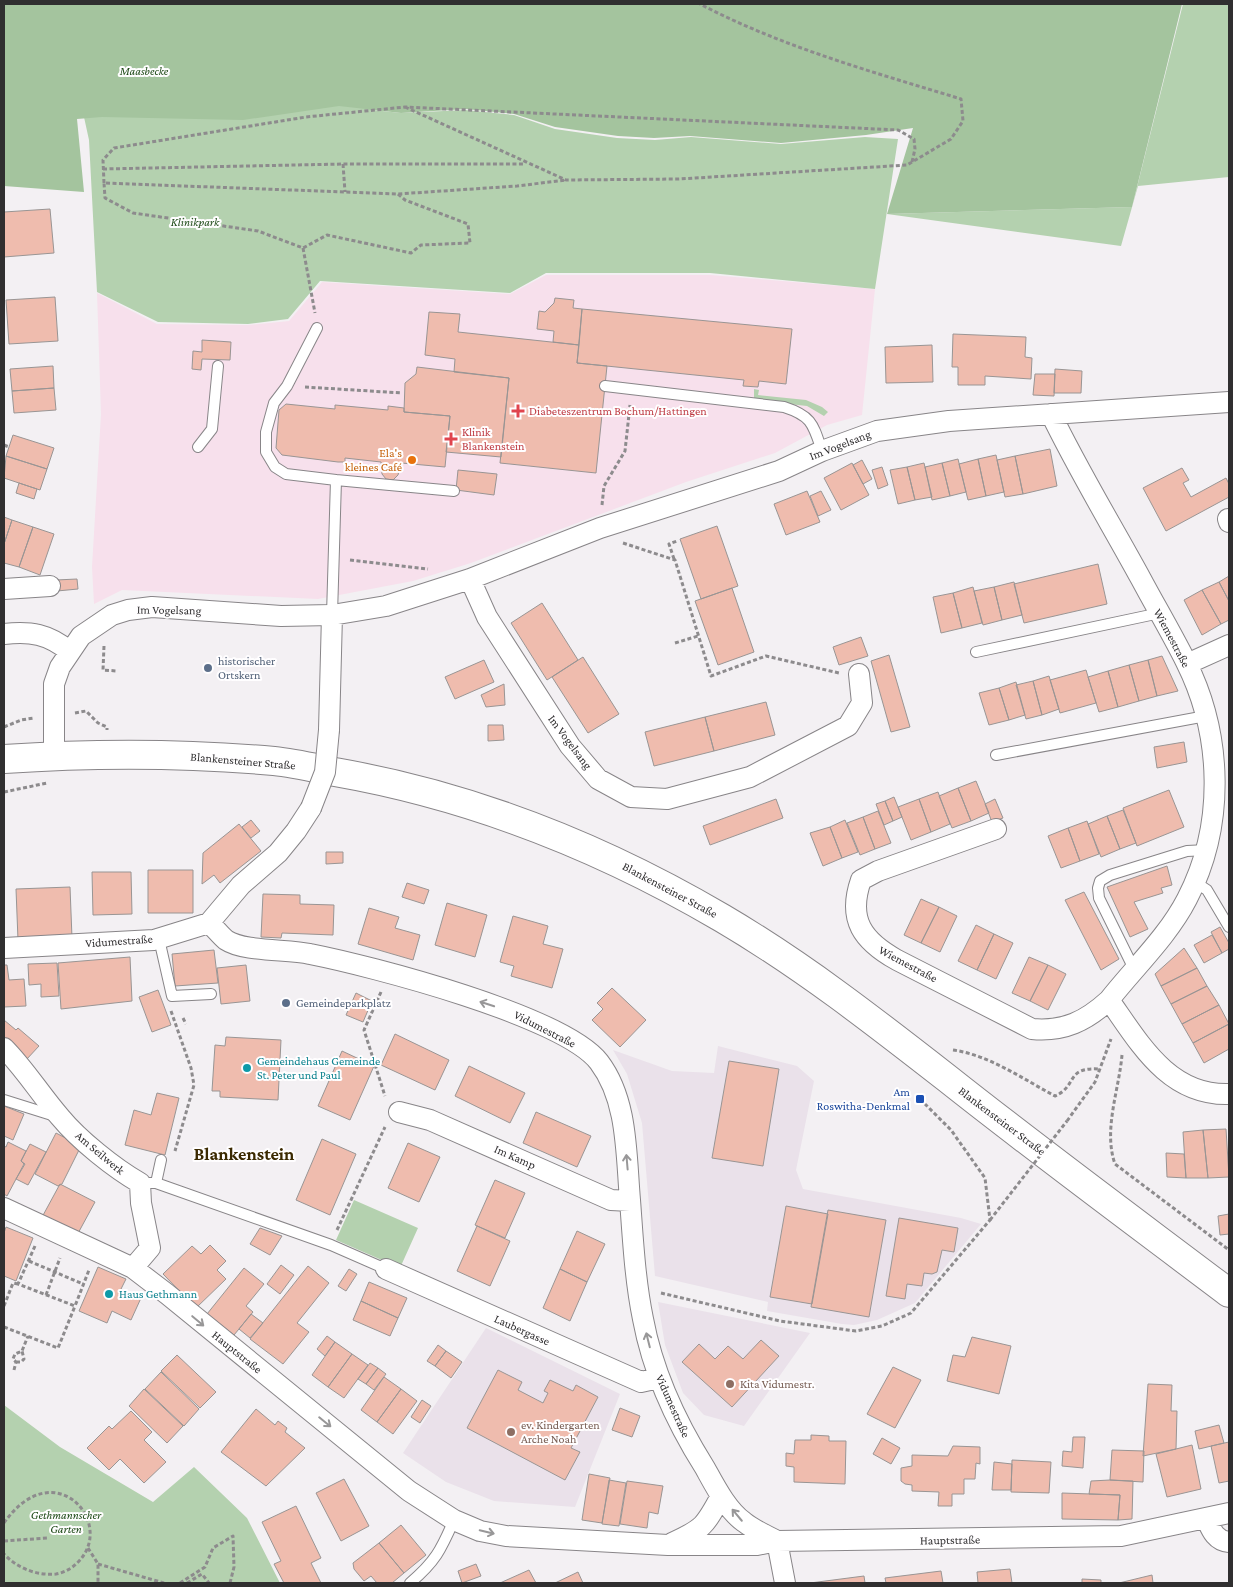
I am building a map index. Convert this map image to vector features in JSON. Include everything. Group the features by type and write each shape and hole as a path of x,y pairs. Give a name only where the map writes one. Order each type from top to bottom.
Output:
{"main road":[{"name":"Blankensteiner Straße","path":"4,760 54,756 174,755 277,762 352,775 470,805 542,830 618,862 723,918 820,983 1229,1293"}],"street":[{"name":"Im Vogelsang","path":"54,756 54,684 60,667 69,651 90,628 112,615 128,610 152,608 281,616 332,615 405,601 600,528 779,471 822,451 877,431 914,424 1229,402"},
{"name":"Wiemestraße","path":"996,829 878,871 861,880 855,902 857,918 864,935 877,949 1032,1029 1050,1031 1068,1028 1092,1015 1108,1000 1178,916 1195,882 1207,850 1214,797 1215,769 1212,739 1206,716 1187,664 1051,414"},
{"name":"Im Vogelsang","path":"470,578 487,617 570,746 598,779 631,797 666,799 750,777 848,726 862,703 859,674"},
{"path":"4,589 50,586"},
{"path":"209,923 241,885 278,854 311,808 325,772 329,730 332,615"},
{"path":"4,634 23,632 46,635 69,651"},
{"path":"1187,664 1229,645"},
{"name":"Vidumestraße","path":"4,948 159,939 209,923 228,941 261,949 308,953 358,965 516,1013 570,1039 598,1060 611,1082 622,1115 638,1288 643,1321 659,1378 685,1437 721,1496 743,1522 777,1541"},
{"path":"1108,1000 1141,1047 1173,1078 1208,1091 1229,1094"},
{"name":"Am Seilwerk","path":"4,1048 16,1060 61,1118 120,1172 148,1183"},
{"name":"Im Kamp","path":"399,1112 430,1120 611,1200 630,1201"},
{"path":"133,1268 150,1248 141,1204 148,1183"},
{"name":"Hauptstraße","path":"4,1208 133,1268 408,1491 454,1520 480,1531 506,1536 668,1545 757,1545 777,1541 1121,1536 1229,1513"},
{"name":"Laubergasse","path":"386,1270 641,1382 659,1378"},
{"name":"Hauptstraße","path":"668,1545 698,1531 708,1521 721,1496"},
{"path":"1206,1518 1214,1535 1224,1542 1229,1542"},
{"path":"777,1541 785,1583"}],"lane":[{"path":"317,328 287,386 274,403 266,432 266,452 275,467 286,474 454,491"},
{"path":"198,447 212,429 218,366"},
{"path":"605,386 784,407 798,412 811,420 822,451"},
{"path":"332,615 336,480"},
{"path":"976,652 1160,613"},
{"path":"996,755 1206,716"},
{"path":"1134,969 1099,898 1098,888 1100,881 1110,875 1187,851 1207,850"},
{"path":"1195,882 1207,890 1229,927"},
{"path":"159,939 172,996 212,994"},
{"path":"4,1100 61,1118"},
{"path":"161,1160 148,1183 331,1244 386,1270"},
{"path":"410,1583 430,1567 441,1550 454,1520"}],"path":[{"path":"104,183 398,194 517,186 566,180 679,179 907,165 951,139 962,122 961,99 851,65 740,25 700,4"},
{"path":"398,194 405,200 468,224 470,243 421,245 411,253 327,235 303,248 258,231 133,213 105,198 103,160 114,148 306,117 405,107 898,130 914,139 916,149 912,163"},
{"path":"405,107 527,164 566,180"},
{"path":"103,170 343,164 527,164"},
{"path":"343,164 345,192"},
{"path":"303,248 317,328"},
{"path":"287,386 347,387 402,393"},
{"path":"603,491 604,486 625,451 628,421"},
{"path":"4,445 9,447"},
{"path":"600,528 621,542 675,560"},
{"path":"678,541 670,544 710,676 766,656 839,674 859,674"},
{"path":"333,558 428,569"},
{"path":"675,643 698,636"},
{"path":"104,664 104,670 117,671"},
{"path":"331,1244 386,1126 399,1112 386,1097 364,1030 384,987"},
{"path":"183,1018 186,1024"},
{"path":"638,1288 780,1320 856,1331 882,1326 911,1313 990,1220 1067,1121 1095,1082 1109,1041 1125,1023"},
{"path":"1125,1023 1120,1077 1111,1126 1112,1154 1115,1164 1229,1250"},
{"path":"176,1148 194,1085 183,1046"},
{"path":"953,1050 972,1054 1007,1070 1055,1096 1063,1093 1075,1074 1085,1068 1099,1069"},
{"path":"920,1099 951,1130 985,1178 990,1220"},
{"path":"18,1284 42,1226"},
{"path":"46,1295 69,1239"},
{"path":"4,1326 58,1348 97,1251"},
{"path":"28,1261 83,1284"},
{"path":"4,1306 13,1283 75,1306"},
{"path":"16,1362 21,1362 24,1359 22,1352 28,1336"},
{"path":"14,1370 16,1362 13,1359 15,1354 22,1352"},
{"path":"4,1523 20,1503 31,1496 45,1492 59,1493 72,1498 82,1508 88,1520 90,1534 88,1548 81,1559 71,1568 59,1574 45,1575 19,1566 4,1554"},
{"path":"180,1583 205,1567 213,1548 233,1536 234,1567 230,1583"},
{"path":"4,1541 47,1538"},
{"path":"88,1548 98,1564 98,1583"},
{"path":"98,1564 164,1583"},
{"path":"187,1583 202,1574 209,1583"}],"shaded area":[{"name":"Klinik Blankenstein","path":"546,275 711,275 875,289 862,415 827,425 775,453 686,482 471,563 413,581 318,599 122,590 94,604 92,567 101,414 97,293 157,324 248,325 289,321 322,282 510,294"},
{"path":"718,1046 797,1066 814,1081 796,1170 803,1189 961,1218 981,1224 915,1303 877,1320 854,1325 842,1324 767,1311 768,1302 655,1276 642,1123 627,1074 613,1050 672,1071 714,1073"},
{"path":"658,1302 810,1333 744,1426 704,1415 683,1393 665,1345"},
{"name":"ev. Kindergarten Arche Noah","path":"486,1328 620,1394 575,1507 494,1501 446,1482 403,1453"}],"green space":[{"name":"Klinikpark","path":"4,4 413,106 373,110 401,113 465,110 514,115 555,129 617,138 655,140 691,137 781,144 865,137 898,139 875,289 710,273 546,273 510,293 320,281 288,319 248,324 158,322 97,292 89,140 77,85"},
{"name":"Maasbecke","path":"4,4 1182,4 1132,207 887,214 913,128 866,135 781,143 690,136 654,138 618,136 555,127 514,114 466,109 401,113 339,106 243,120 102,117 77,119 84,192 4,186"},
{"path":"1183,4 1229,4 1229,177 1138,186 1121,246 887,214 1132,207"},
{"path":"754,389 759,390 758,395 806,400 822,407 828,412 824,416 807,406 754,400"},
{"path":"354,1200 418,1228 400,1268 336,1240"},
{"name":"Gethmannscher Garten","path":"4,1405 60,1447 153,1502 194,1467 247,1518 280,1583 4,1583"}],"building":[{"path":"50,209 54,253 4,257 4,212"},
{"path":"55,297 58,341 9,344 6,300"},
{"path":"555,298 574,300 573,308 582,309 579,345 553,342 554,331 537,329 539,311 545,312 554,303"},
{"path":"582,309 792,329 786,384 759,381 758,387 743,386 744,380 577,363"},
{"path":"429,312 460,314 458,332 579,345 577,363 607,366 596,473 500,463 509,378 454,372 455,359 425,355"},
{"path":"953,334 1026,337 1025,357 1032,358 1031,379 985,376 985,385 958,385 958,367 952,367"},
{"path":"202,340 231,342 230,360 202,359 201,370 192,369 193,351 202,352"},
{"path":"932,345 933,382 886,383 885,347"},
{"path":"53,366 54,388 12,391 10,369"},
{"path":"417,367 509,378 501,457 446,452 450,416 404,412 405,383 416,374"},
{"path":"1055,369 1082,371 1081,393 1054,393"},
{"path":"1035,374 1055,374 1054,396 1033,395"},
{"path":"54,388 56,410 14,413 12,391"},
{"path":"286,404 335,409 335,405 388,410 388,406 404,408 404,412 450,416 445,467 401,463 398,475 393,480 386,479 382,474 381,462 345,458 345,462 338,462 282,455 276,448 279,410"},
{"path":"13,435 54,448 47,469 6,456"},
{"path":"1050,449 1057,486 1023,494 1015,456"},
{"path":"996,455 1004,492 986,496 978,459"},
{"path":"6,456 47,469 40,490 4,478"},
{"path":"1015,456 1023,494 1005,497 997,460"},
{"path":"958,459 966,492 950,496 942,463"},
{"path":"978,459 986,496 968,500 959,464"},
{"path":"862,460 872,479 863,484 853,465"},
{"path":"852,463 869,495 841,510 824,478"},
{"path":"924,463 932,497 915,500 907,467"},
{"path":"942,463 950,496 932,500 925,467"},
{"path":"882,467 888,485 878,489 872,470"},
{"path":"907,467 915,500 898,504 890,470"},
{"path":"1182,468 1189,480 1183,483 1191,497 1226,478 1229,484 1229,497 1166,531 1143,488"},
{"path":"458,470 497,474 494,495 456,490"},
{"path":"19,483 37,489 34,499 16,493"},
{"path":"807,491 820,522 786,535 774,504"},
{"path":"821,491 831,510 818,516 810,496"},
{"path":"4,517 12,520 4,544"},
{"path":"12,520 33,527 19,567 4,563 4,544"},
{"path":"717,526 738,586 701,599 680,539"},
{"path":"33,527 54,534 40,575 19,567"},
{"path":"1098,564 1107,604 1024,623 1014,584"},
{"path":"1229,576 1229,601 1219,582"},
{"path":"77,579 78,589 57,591 56,580"},
{"path":"1014,582 1022,615 1002,620 994,587"},
{"path":"1219,582 1229,601 1229,620 1221,624 1202,590"},
{"path":"973,587 982,623 962,628 953,593"},
{"path":"994,587 1002,620 983,625 974,591"},
{"path":"732,588 754,652 718,665 695,601"},
{"path":"1202,590 1221,624 1202,635 1184,600"},
{"path":"953,593 962,628 941,633 933,597"},
{"path":"542,603 578,660 547,680 511,623"},
{"path":"861,637 868,656 839,665 833,647"},
{"path":"889,655 910,727 891,732 871,661"},
{"path":"1162,656 1178,691 1157,696 1148,660"},
{"path":"583,657 619,714 588,733 552,677"},
{"path":"484,660 494,682 455,699 445,677"},
{"path":"1148,660 1157,696 1139,701 1129,665"},
{"path":"1129,665 1139,701 1118,707 1108,671"},
{"path":"1086,670 1096,703 1060,713 1050,680"},
{"path":"1108,671 1118,707 1099,712 1088,677"},
{"path":"1049,676 1059,709 1042,715 1033,681"},
{"path":"1033,681 1042,715 1026,719 1016,685"},
{"path":"1016,682 1025,715 1009,720 999,688"},
{"path":"504,684 505,705 486,707 481,695"},
{"path":"999,688 1009,720 989,725 979,693"},
{"path":"766,702 775,735 714,751 705,717"},
{"path":"705,717 714,751 654,766 645,732"},
{"path":"488,725 503,725 504,740 488,741"},
{"path":"1184,742 1187,762 1157,768 1154,747"},
{"path":"976,781 989,813 971,821 958,788"},
{"path":"958,788 971,821 952,828 939,796"},
{"path":"1169,790 1184,827 1137,846 1123,808"},
{"path":"938,792 950,824 931,832 919,799"},
{"path":"894,797 902,817 893,821 885,801"},
{"path":"776,799 783,818 710,845 703,826"},
{"path":"919,799 931,832 911,840 898,807"},
{"path":"995,799 1003,818 992,822 985,804"},
{"path":"885,801 893,821 884,825 876,804"},
{"path":"1123,810 1136,843 1120,849 1107,816"},
{"path":"878,811 891,843 875,849 863,817"},
{"path":"1107,816 1120,849 1101,857 1088,824"},
{"path":"863,817 875,849 860,855 847,823"},
{"path":"251,820 260,831 251,838 242,827"},
{"path":"845,820 858,852 842,858 830,827"},
{"path":"1087,821 1099,854 1080,861 1068,828"},
{"path":"239,824 261,851 220,883 214,875 202,884 203,853"},
{"path":"830,827 842,858 823,866 810,833"},
{"path":"1068,828 1080,861 1061,868 1048,836"},
{"path":"326,852 343,852 343,863 326,864"},
{"path":"1167,866 1172,885 1161,888 1163,893 1134,902 1148,929 1130,937 1107,887"},
{"path":"148,870 193,870 193,913 148,913"},
{"path":"92,872 131,872 132,914 93,915"},
{"path":"407,883 429,890 424,904 402,897"},
{"path":"70,887 72,938 18,940 16,889"},
{"path":"1084,892 1119,959 1101,970 1065,900"},
{"path":"263,894 300,895 300,904 334,905 333,935 282,933 281,938 261,937"},
{"path":"921,899 939,907 921,943 904,935"},
{"path":"447,903 487,915 475,957 435,945"},
{"path":"939,907 957,916 940,952 921,943"},
{"path":"369,908 399,917 395,928 420,935 413,960 358,944"},
{"path":"513,916 548,926 543,944 563,949 552,988 511,976 514,966 500,962"},
{"path":"976,925 994,934 977,970 958,961"},
{"path":"1220,927 1229,943 1229,949 1222,953 1211,932"},
{"path":"994,934 1013,943 996,979 977,970"},
{"path":"1212,935 1222,953 1204,963 1194,945"},
{"path":"1184,948 1197,968 1161,986 1155,974"},
{"path":"214,950 218,983 175,986 172,954"},
{"path":"130,957 132,1001 61,1009 58,963"},
{"path":"1029,957 1048,965 1030,1001 1012,993"},
{"path":"57,963 59,996 41,997 41,984 29,985 28,964"},
{"path":"4,965 7,965 9,980 24,979 26,1006 4,1007"},
{"path":"246,965 250,1001 221,1004 217,968"},
{"path":"1048,965 1066,974 1048,1010 1030,1001"},
{"path":"1197,968 1207,986 1171,1004 1161,986"},
{"path":"1207,986 1219,1005 1182,1024 1171,1004"},
{"path":"612,988 646,1020 620,1047 592,1020 603,1009 597,1003"},
{"path":"158,990 171,1025 152,1032 139,997"},
{"path":"356,993 372,1001 363,1022 346,1015"},
{"path":"1219,1005 1229,1024 1193,1043 1182,1024"},
{"path":"4,1020 16,1030 18,1028 39,1046 26,1060 4,1040"},
{"path":"1229,1024 1229,1049 1204,1063 1193,1043"},
{"path":"395,1034 449,1060 435,1090 381,1065"},
{"name":"Gemeindehaus Gemeinde St. Peter und Paul","path":"226,1037 281,1040 278,1100 220,1097 220,1091 212,1091 215,1045 225,1046"},
{"path":"342,1051 374,1066 350,1120 318,1106"},
{"path":"729,1061 779,1069 763,1166 712,1158"},
{"path":"469,1066 525,1093 510,1123 455,1096"},
{"path":"157,1093 179,1098 165,1155 125,1145 134,1110 151,1115"},
{"path":"4,1106 24,1114 13,1140 4,1136"},
{"path":"536,1112 591,1136 577,1167 523,1143"},
{"path":"1226,1129 1229,1177 1208,1178 1203,1130"},
{"path":"1203,1130 1208,1178 1186,1178 1183,1132"},
{"path":"56,1133 81,1146 62,1184 58,1186 35,1174"},
{"path":"322,1139 356,1154 330,1215 296,1200"},
{"path":"8,1142 26,1151 21,1161 24,1164 7,1196 4,1194 4,1146 6,1147"},
{"path":"408,1143 440,1157 419,1202 388,1188"},
{"path":"30,1144 46,1152 28,1185 16,1179 25,1164 21,1161"},
{"path":"1166,1153 1184,1154 1186,1178 1167,1177"},
{"path":"495,1180 525,1193 505,1238 475,1225"},
{"path":"60,1184 95,1202 76,1237 41,1219"},
{"path":"786,1206 828,1214 812,1304 770,1297"},
{"path":"828,1210 886,1220 869,1317 811,1307"},
{"path":"1229,1214 1229,1234 1220,1235 1218,1216"},
{"path":"899,1218 958,1228 954,1252 942,1250 937,1272 932,1274 924,1273 922,1286 907,1284 905,1299 886,1296"},
{"path":"477,1226 510,1241 490,1286 457,1271"},
{"path":"6,1227 33,1238 16,1281 4,1276 4,1233"},
{"path":"260,1228 282,1236 270,1255 250,1244"},
{"path":"577,1231 605,1244 587,1282 560,1269"},
{"path":"210,1245 226,1261 217,1270 226,1279 196,1308 163,1274 192,1246 201,1254"},
{"path":"281,1265 294,1275 280,1294 267,1284"},
{"path":"308,1266 329,1283 297,1323 309,1332 283,1364 250,1339"},
{"name":"Haus Gethmann","path":"98,1267 126,1279 121,1289 141,1298 131,1320 112,1311 107,1323 79,1311"},
{"path":"244,1268 264,1284 246,1306 253,1312 234,1335 207,1314"},
{"path":"349,1269 357,1274 346,1291 338,1286"},
{"path":"560,1269 587,1282 570,1321 543,1308"},
{"path":"369,1282 407,1298 398,1318 361,1301"},
{"path":"361,1301 398,1318 390,1336 353,1320"},
{"path":"251,1314 263,1323 250,1338 239,1329"},
{"path":"327,1336 335,1342 325,1356 317,1349"},
{"path":"972,1337 1011,1346 999,1394 947,1381 953,1355 965,1357"},
{"name":"Kita Vidumestr.","path":"761,1340 779,1356 732,1407 682,1362 699,1344 715,1359 728,1346 743,1359"},
{"path":"335,1342 352,1354 328,1387 312,1375"},
{"path":"438,1345 446,1351 435,1366 427,1361"},
{"path":"446,1351 462,1362 451,1378 435,1366"},
{"path":"352,1354 368,1365 344,1398 328,1387"},
{"path":"177,1355 216,1392 200,1408 161,1371"},
{"path":"370,1363 378,1368 366,1384 358,1379"},
{"path":"893,1367 921,1380 895,1428 867,1414"},
{"path":"378,1368 386,1374 374,1390 366,1384"},
{"path":"498,1370 522,1382 518,1390 543,1403 548,1393 544,1391 550,1380 573,1391 576,1385 598,1397 571,1448 580,1452 565,1480 467,1428"},
{"path":"161,1372 199,1409 184,1426 145,1389"},
{"path":"384,1377 401,1389 377,1422 361,1410"},
{"path":"1148,1384 1172,1385 1171,1411 1177,1411 1176,1449 1143,1456"},
{"path":"144,1389 183,1426 167,1443 129,1406"},
{"path":"401,1389 417,1401 393,1434 377,1422"},
{"path":"422,1400 431,1406 420,1423 411,1417"},
{"path":"620,1408 640,1416 632,1437 612,1430"},
{"path":"256,1409 275,1425 278,1421 287,1428 285,1432 305,1448 266,1486 221,1452"},
{"path":"131,1411 152,1432 144,1440 166,1462 144,1483 120,1459 109,1470 87,1448 109,1426 112,1429"},
{"path":"1219,1425 1224,1443 1199,1449 1195,1431"},
{"path":"811,1435 829,1436 829,1441 846,1441 845,1484 794,1482 794,1467 786,1466 786,1453 794,1454 795,1440 811,1440"},
{"path":"1073,1437 1085,1437 1083,1468 1062,1466 1063,1451 1072,1452"},
{"path":"882,1438 900,1448 891,1464 873,1454"},
{"path":"1229,1442 1229,1481 1219,1483 1211,1446"},
{"path":"1192,1445 1201,1489 1167,1497 1156,1454"},
{"path":"953,1446 980,1447 980,1464 976,1463 975,1479 964,1479 964,1494 952,1494 952,1506 938,1506 939,1492 912,1491 912,1485 901,1481 901,1468 912,1466 912,1455 948,1456"},
{"path":"1112,1450 1144,1451 1143,1482 1110,1480"},
{"path":"1012,1460 1051,1462 1049,1493 1011,1492"},
{"path":"994,1462 1012,1464 1011,1490 992,1490"},
{"path":"589,1474 610,1478 602,1523 582,1520"},
{"path":"344,1479 369,1526 341,1541 316,1493"},
{"path":"609,1480 626,1483 619,1526 602,1524"},
{"path":"627,1481 663,1486 658,1514 649,1512 647,1528 620,1524"},
{"path":"1091,1481 1133,1481 1132,1519 1118,1520 1120,1495 1089,1494"},
{"path":"1062,1493 1120,1495 1118,1520 1062,1519"},
{"path":"296,1506 321,1558 311,1563 321,1583 284,1583 274,1564 281,1561 262,1522"},
{"path":"401,1525 426,1555 404,1573 379,1543"},
{"path":"379,1543 404,1573 392,1583 377,1583 371,1576 364,1581 354,1569 353,1563"},
{"path":"476,1564 481,1576 462,1583 458,1571"},
{"path":"1010,1569 1012,1583 978,1583 977,1572"},
{"path":"529,1570 536,1583 500,1583"},
{"path":"941,1571 943,1583 886,1583 885,1578"},
{"path":"578,1572 583,1583 555,1583"},
{"path":"1152,1575 1153,1583 1119,1583"},
{"path":"864,1576 865,1583 810,1583"},
{"path":"1082,1579 1101,1580 1101,1583 1082,1583"}],"place":[{"name":"Diabeteszentrum Bochum/Hattingen","path":"518,411"},
{"name":"Klinik Blankenstein","path":"451,439"},
{"name":"Ela's kleines Café","path":"412,460"},
{"name":"historischer Ortskern","path":"208,668"},
{"name":"Gemeindeparkplatz","path":"286,1003"},
{"name":"Gemeindehaus Gemeinde St. Peter und Paul","path":"247,1068"},
{"name":"Am Roswitha-Denkmal","path":"920,1099"},
{"name":"Haus Gethmann","path":"109,1294"},
{"name":"Kita Vidumestr.","path":"730,1384"},
{"name":"ev. Kindergarten Arche Noah","path":"511,1432"}],"district":[{"name":"Blankenstein","path":"244,1154"}]}
